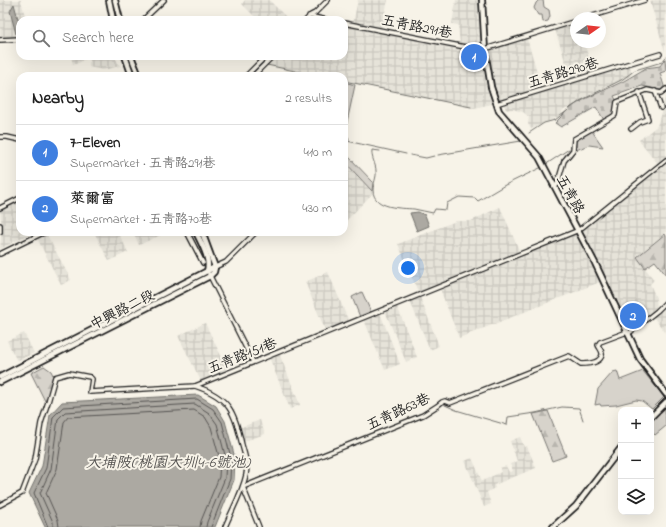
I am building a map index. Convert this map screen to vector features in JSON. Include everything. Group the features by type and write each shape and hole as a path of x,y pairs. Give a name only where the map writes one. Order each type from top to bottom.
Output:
{"street":[{"path":"108,0 113,16"},
{"path":"116,0 119,16"},
{"path":"147,16 164,0"},
{"path":"309,16 315,13 328,0"},
{"name":"五青路","path":"482,0 485,50 491,87 496,104 503,118 527,142 539,157 579,230 640,359 666,394"},
{"path":"606,12 645,0"},
{"path":"485,50 570,23"},
{"name":"五青路291巷","path":"348,24 485,50"},
{"path":"0,40 16,39"},
{"name":"五青路290巷","path":"496,104 660,54"},
{"path":"126,60 131,72"},
{"path":"133,60 137,72"},
{"path":"250,72 262,60"},
{"path":"257,72 269,60"},
{"path":"554,186 556,185 564,161 573,150 574,139 612,118 615,115 617,102 639,92 647,90 661,93 666,89"},
{"path":"655,91 661,108"},
{"path":"631,129 640,122 648,119 639,92"},
{"path":"0,137 16,139"},
{"name":"五青路151巷","path":"0,505 22,493 35,460 40,423 55,377 69,373 90,377 92,379 90,392 195,386 579,230 666,160"},
{"path":"0,208 16,200"},
{"path":"0,225 0,232"},
{"path":"0,254 37,236"},
{"path":"189,236 203,263"},
{"path":"198,236 208,260 209,266 207,271 253,362"},
{"path":"203,236 215,267 214,272 210,276"},
{"path":"215,267 226,262 252,236"},
{"name":"中興路二段","path":"0,382 11,374 107,322 215,267"},
{"name":"中興路二段","path":"0,377 11,374 110,327 210,276"},
{"path":"627,333 657,311 666,302"},
{"path":"107,322 110,327"},
{"name":"五青路63巷","path":"243,487 423,415 442,402 445,401 450,403 569,356 581,364 593,363 602,355 598,345 600,342 627,333"},
{"path":"195,386 214,393 224,401 231,410 238,427 246,460 246,473 243,487 225,527"},
{"path":"654,414 666,402"},
{"path":"553,527 576,506 618,452"},
{"path":"243,487 259,527"}],"shaded area":[{"path":"0,0 21,0 25,16 16,16 16,37 0,38"},
{"path":"245,0 269,0 285,16 254,16 242,4"},
{"path":"358,0 388,0 381,30 353,23"},
{"path":"456,0 478,0 481,48 460,44 458,25 452,24"},
{"path":"666,0 665,52 650,1"},
{"path":"570,25 570,48 586,48 593,73 571,80 555,29"},
{"path":"348,27 481,54 486,85 492,104 474,108 348,82 348,72 301,72 268,65 273,60 348,60"},
{"path":"527,38 542,89 499,103 491,73 488,50"},
{"path":"72,60 82,60 81,62 73,65"},
{"path":"89,60 116,60 120,66 103,70 89,67"},
{"path":"630,66 632,74 627,78 602,89 602,91 597,92 597,94 562,111 562,115 531,129 528,124 529,117 523,112 512,109 506,110 504,104"},
{"path":"666,96 666,158 658,164 639,140 657,126"},
{"path":"666,163 666,233 637,257 654,280 650,284 656,298 657,309 640,323 633,309 623,314 582,231"},
{"path":"348,166 372,191 373,193 348,219"},
{"path":"16,202 16,236 26,236 0,249 2,228 0,211"},
{"path":"500,207 520,252 419,294 398,244 456,221 471,221"},
{"path":"578,233 600,282 459,338 440,289"},
{"path":"41,236 48,236 71,280 61,285 37,238"},
{"path":"96,236 120,236 128,252 109,261"},
{"path":"135,236 158,236 139,245"},
{"path":"328,272 349,322 326,332 305,282"},
{"path":"420,297 439,346 430,350 410,301"},
{"path":"666,304 666,333 653,317"},
{"path":"397,306 417,357 406,362 385,311"},
{"path":"380,313 400,364 385,370 364,320"},
{"path":"205,323 228,370 201,381 178,336"},
{"path":"24,333 34,353 17,361 7,341"},
{"path":"279,353 300,405 290,409 269,357"},
{"path":"260,420 265,434 242,442 239,428"},
{"path":"520,437 524,447 527,446 536,468 494,485 495,488 487,492 491,504 484,507 465,461 472,458 482,481 501,472 500,468 506,466 509,472 513,471 510,464 517,461 510,441"}],"green space":[{"path":"539,0 543,0 544,7 549,10 550,16 548,21 543,22 542,15 538,15 534,8"},
{"path":"665,59 666,71 660,73 664,86 661,90 642,86 614,96 616,100 614,112 604,120 596,107 561,127 555,123 571,107 624,81 646,68 660,66"},
{"path":"348,83 355,85 348,117"},
{"path":"592,131 603,147 589,145 576,150 576,140"},
{"path":"348,156 373,182 372,191 348,165"},
{"path":"665,234 666,275 655,261 645,268 637,257"},
{"path":"362,292 371,312 360,317 352,297"},
{"path":"44,366 51,371 53,375 46,403 31,373"},
{"path":"617,371 620,380 643,371 664,397 654,407 650,407 642,401 636,400 616,405 595,405 598,389 613,372"},
{"path":"665,407 666,426 655,435 654,434 654,417"},
{"path":"548,411 566,456 552,461 533,414"}],"water":[{"path":"14,4 17,16 16,34 10,11"},
{"path":"418,212 425,215 429,226 417,231 410,213"},
{"name":"大埔陂(桃園大圳4-6號池)","path":"198,395 216,406 225,421 235,458 234,480 215,527 45,527 29,493 42,466 50,415 62,402"}],"waterway":[{"path":"529,133 544,123 555,120 580,101 623,79 635,70 662,62 666,57"},
{"path":"254,72 266,60"},
{"path":"272,60 267,65 299,72"},
{"path":"348,82 471,107"},
{"path":"348,141 406,154"},
{"path":"438,155 521,141"},
{"path":"545,165 569,149"},
{"path":"380,151 372,150 376,173 373,190 374,196 378,201 396,208 414,209 433,213 435,209 446,210 447,203 459,197 475,198 478,201 505,185 542,167"},
{"path":"410,155 426,158 434,156"},
{"path":"445,405 456,410 507,425 508,417 562,407 579,408 583,420"}],"place":[{"name":"7-Eleven","path":"474,57"},
{"name":"萊爾富","path":"633,316"}]}
